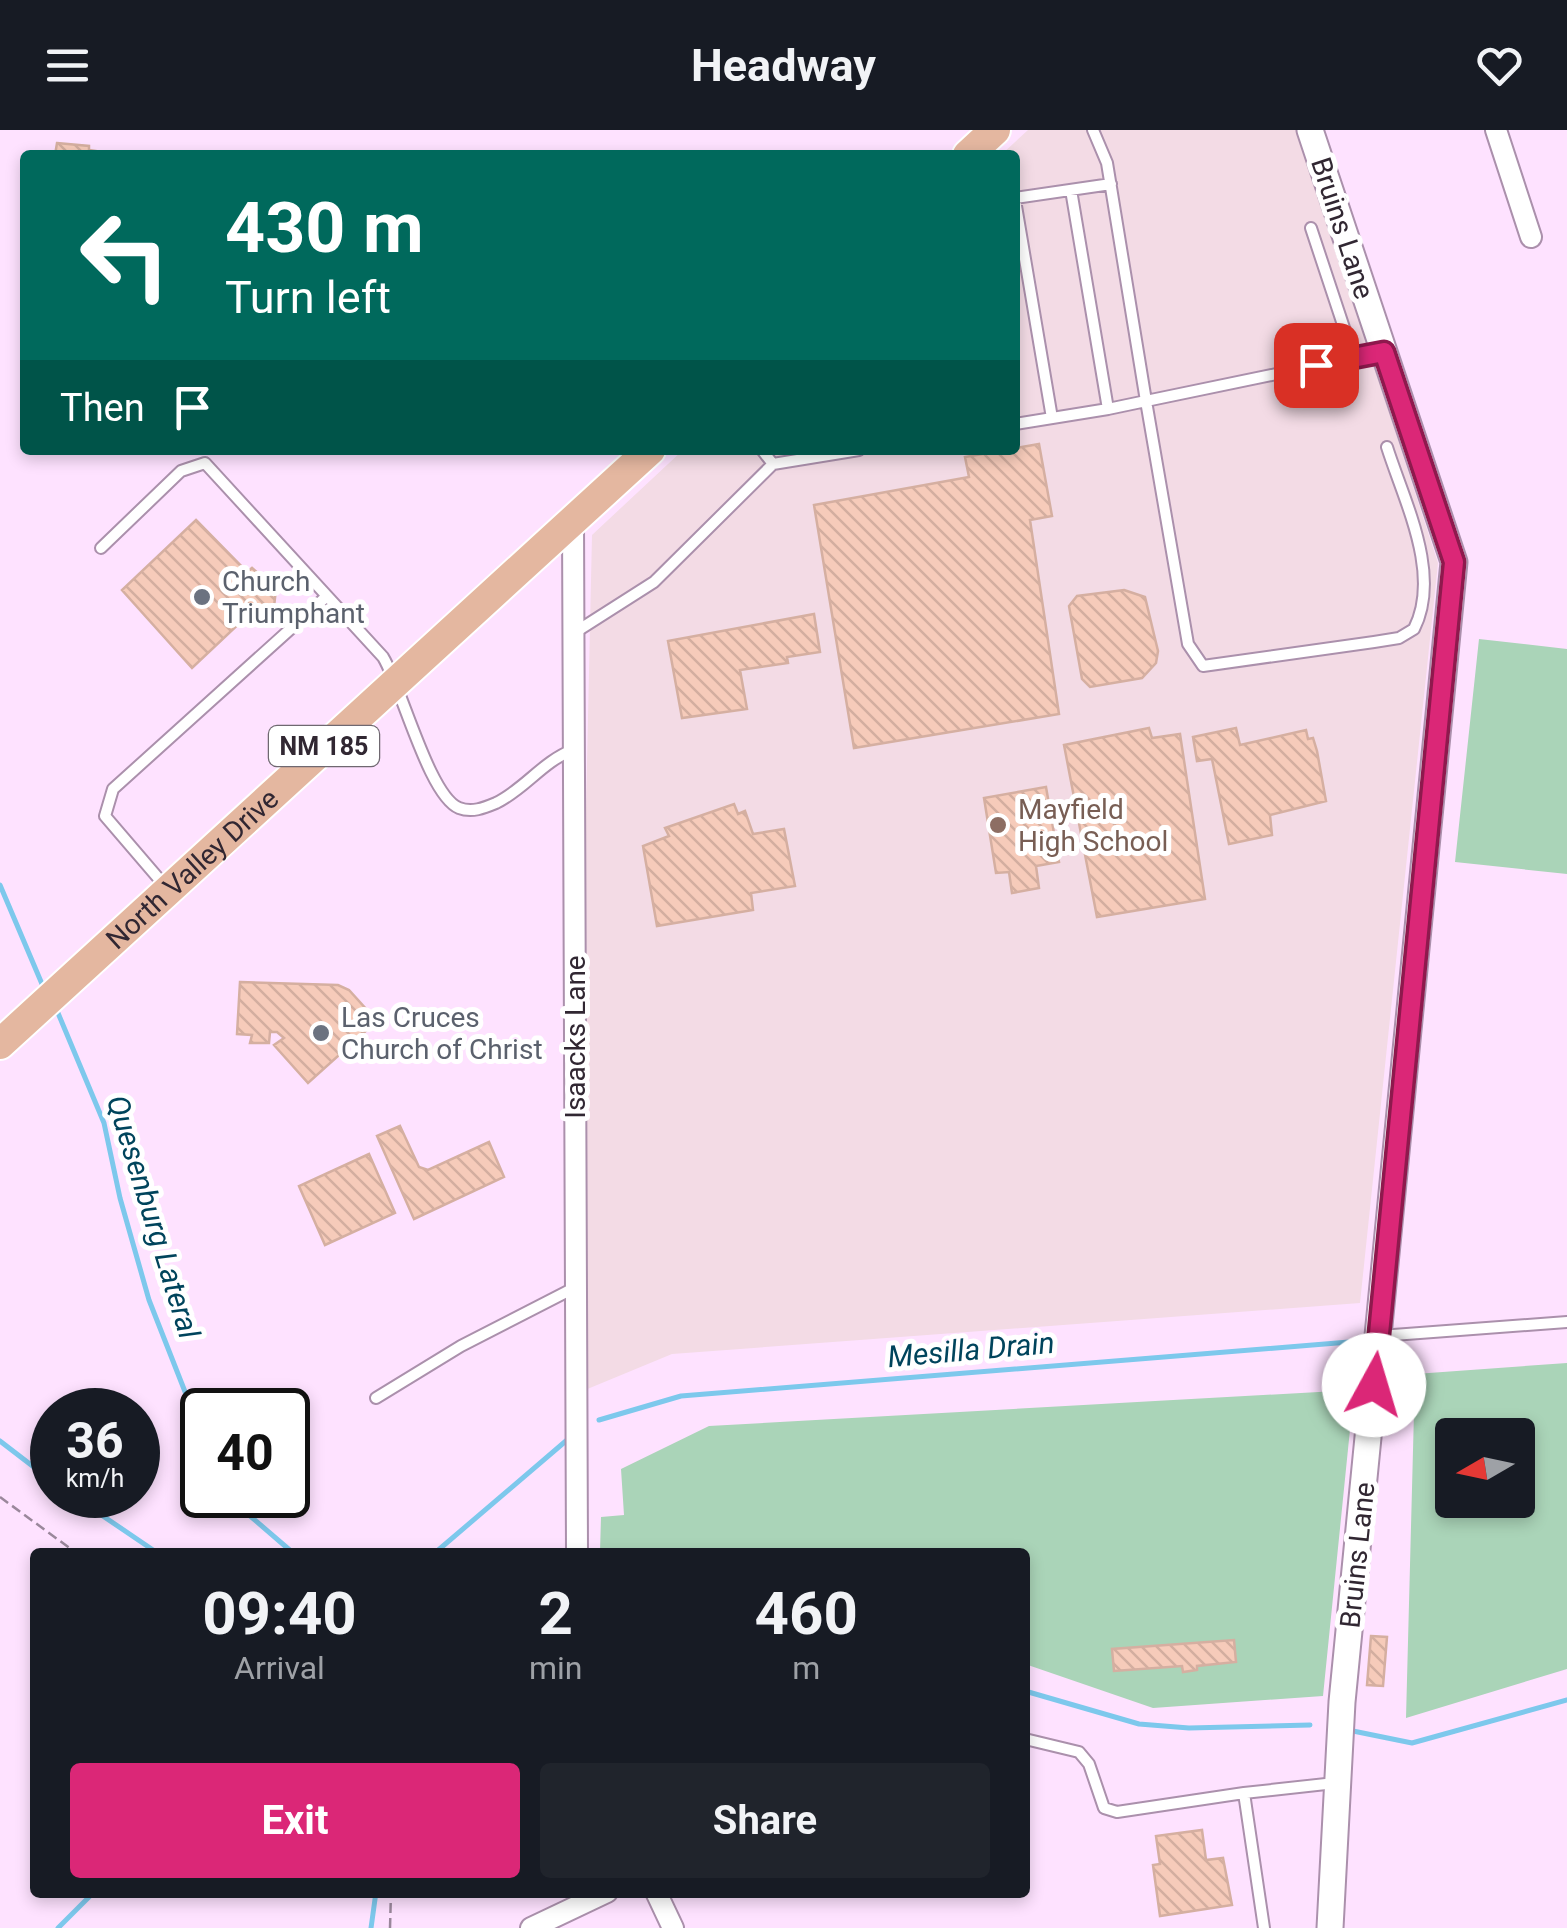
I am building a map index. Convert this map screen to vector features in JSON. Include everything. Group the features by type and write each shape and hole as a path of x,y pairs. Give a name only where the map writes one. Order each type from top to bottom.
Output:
{"main road":[{"path":"973,150 994,130"},
{"name":"North Valley Drive","path":"0,1044 645,455"}],"street":[{"name":"Bruins Lane","path":"1310,130 1454,562 1335,1783 1330,1928"},
{"path":"1496,130 1531,236"},
{"name":"Isaacks Lane","path":"574,521 577,1548"},
{"path":"531,1928 594,1898"},
{"path":"659,1898 674,1928"}],"lane":[{"path":"1094,130 1104,150 1111,184 1188,644 1203,666 1399,638 1414,629 1422,604 1422,566 1387,447"},
{"path":"1020,198 1111,184"},
{"path":"1071,190 1108,409"},
{"path":"1311,228 1354,358"},
{"path":"1020,229 1052,418"},
{"path":"1020,423 1384,352"},
{"path":"766,455 774,464"},
{"path":"574,634 654,582 774,464 829,455"},
{"path":"101,548 181,470 205,463 382,657 396,680 425,759 455,807 472,811 502,800 560,755 574,750"},
{"path":"169,890 104,816 113,789 326,596"},
{"path":"376,1398 462,1346 576,1288"},
{"path":"1379,1336 1567,1322"},
{"path":"1030,1740 1079,1752 1089,1764 1104,1808 1117,1812 1335,1783"},
{"path":"1244,1793 1264,1928"}],"path":[{"path":"0,1497 70,1548"},
{"path":"390,1928 391,1898"}],"shaded area":[{"name":"Mayfield High School","path":"1028,130 1297,130 1438,563 1360,1303 672,1354 585,1390 587,1142 582,992 592,535 678,455 1020,455 1020,150 1006,150"}],"green space":[{"path":"1479,639 1567,649 1567,874 1455,862"},
{"path":"1567,1363 1567,1669 1406,1718 1415,1374"},
{"path":"1354,1390 1323,1696 1153,1708 1030,1666 1030,1548 600,1548 601,1517 624,1515 621,1469 709,1426"}],"building":[{"path":"57,143 89,146 89,150 56,150"},
{"path":"1039,444 1052,516 1030,520 1059,714 854,748 814,505 969,477 965,457 1020,455 1020,447"},
{"name":"Church Triumphant","path":"196,520 247,572 252,568 276,589 274,607 267,605 252,620 246,617 192,668 122,590"},
{"path":"1124,590 1145,597 1158,651 1156,663 1142,678 1090,687 1082,679 1069,606 1077,596"},
{"path":"814,614 820,652 787,657 788,663 740,670 747,709 682,718 668,641"},
{"path":"1149,728 1152,738 1180,734 1205,899 1097,917 1064,745"},
{"path":"1236,728 1240,745 1306,730 1317,751 1326,801 1270,815 1272,835 1229,844 1212,759 1197,761 1193,737"},
{"path":"1046,787 1059,862 1036,866 1039,888 1012,893 1009,872 996,873 984,798"},
{"path":"734,804 738,814 745,811 753,834 784,829 795,886 751,893 753,910 657,926 643,846 669,836 665,828"},
{"name":"Las Cruces Church of Christ","path":"240,982 338,985 349,990 377,1021 308,1083 274,1045 284,1038 277,1032 270,1032 269,1043 250,1043 252,1035 237,1034"},
{"path":"400,1126 419,1167 428,1170 489,1142 504,1177 414,1219 377,1136"},
{"path":"369,1154 395,1213 325,1245 299,1186"},
{"path":"1371,1636 1387,1637 1383,1686 1367,1685"},
{"path":"1234,1640 1236,1662 1197,1666 1197,1670 1183,1672 1182,1666 1114,1671 1112,1649"},
{"path":"1202,1830 1206,1860 1223,1858 1232,1905 1160,1916 1153,1865 1160,1864 1156,1836"}],"waterway":[{"name":"Quesenburg Lateral","path":"0,885 42,984"},
{"name":"Quesenburg Lateral","path":"58,1013 104,1123 149,1300 184,1388"},
{"name":"Mesilla Drain","path":"599,1420 681,1396 1349,1342"},
{"name":"Mesilla Drain","path":"441,1548 567,1440"},
{"path":"0,1441 30,1464"},
{"path":"106,1518 150,1548"},
{"name":"Quesenburg Lateral","path":"252,1518 287,1548"},
{"name":"Quesenburg Lateral","path":"1030,1692 1139,1724 1189,1728 1310,1725"},
{"name":"Quesenburg Lateral","path":"1353,1731 1412,1743 1567,1700"},
{"name":"Mesilla Drain","path":"58,1928 88,1898"},
{"path":"371,1928 375,1898"}],"place":[{"name":"Church Triumphant","path":"202,597"},
{"name":"Mayfield High School","path":"998,825"},
{"name":"Las Cruces Church of Christ","path":"321,1033"}],"route":[{"path":"1316,365 1384,352 1454,562 1374,1385"}]}
